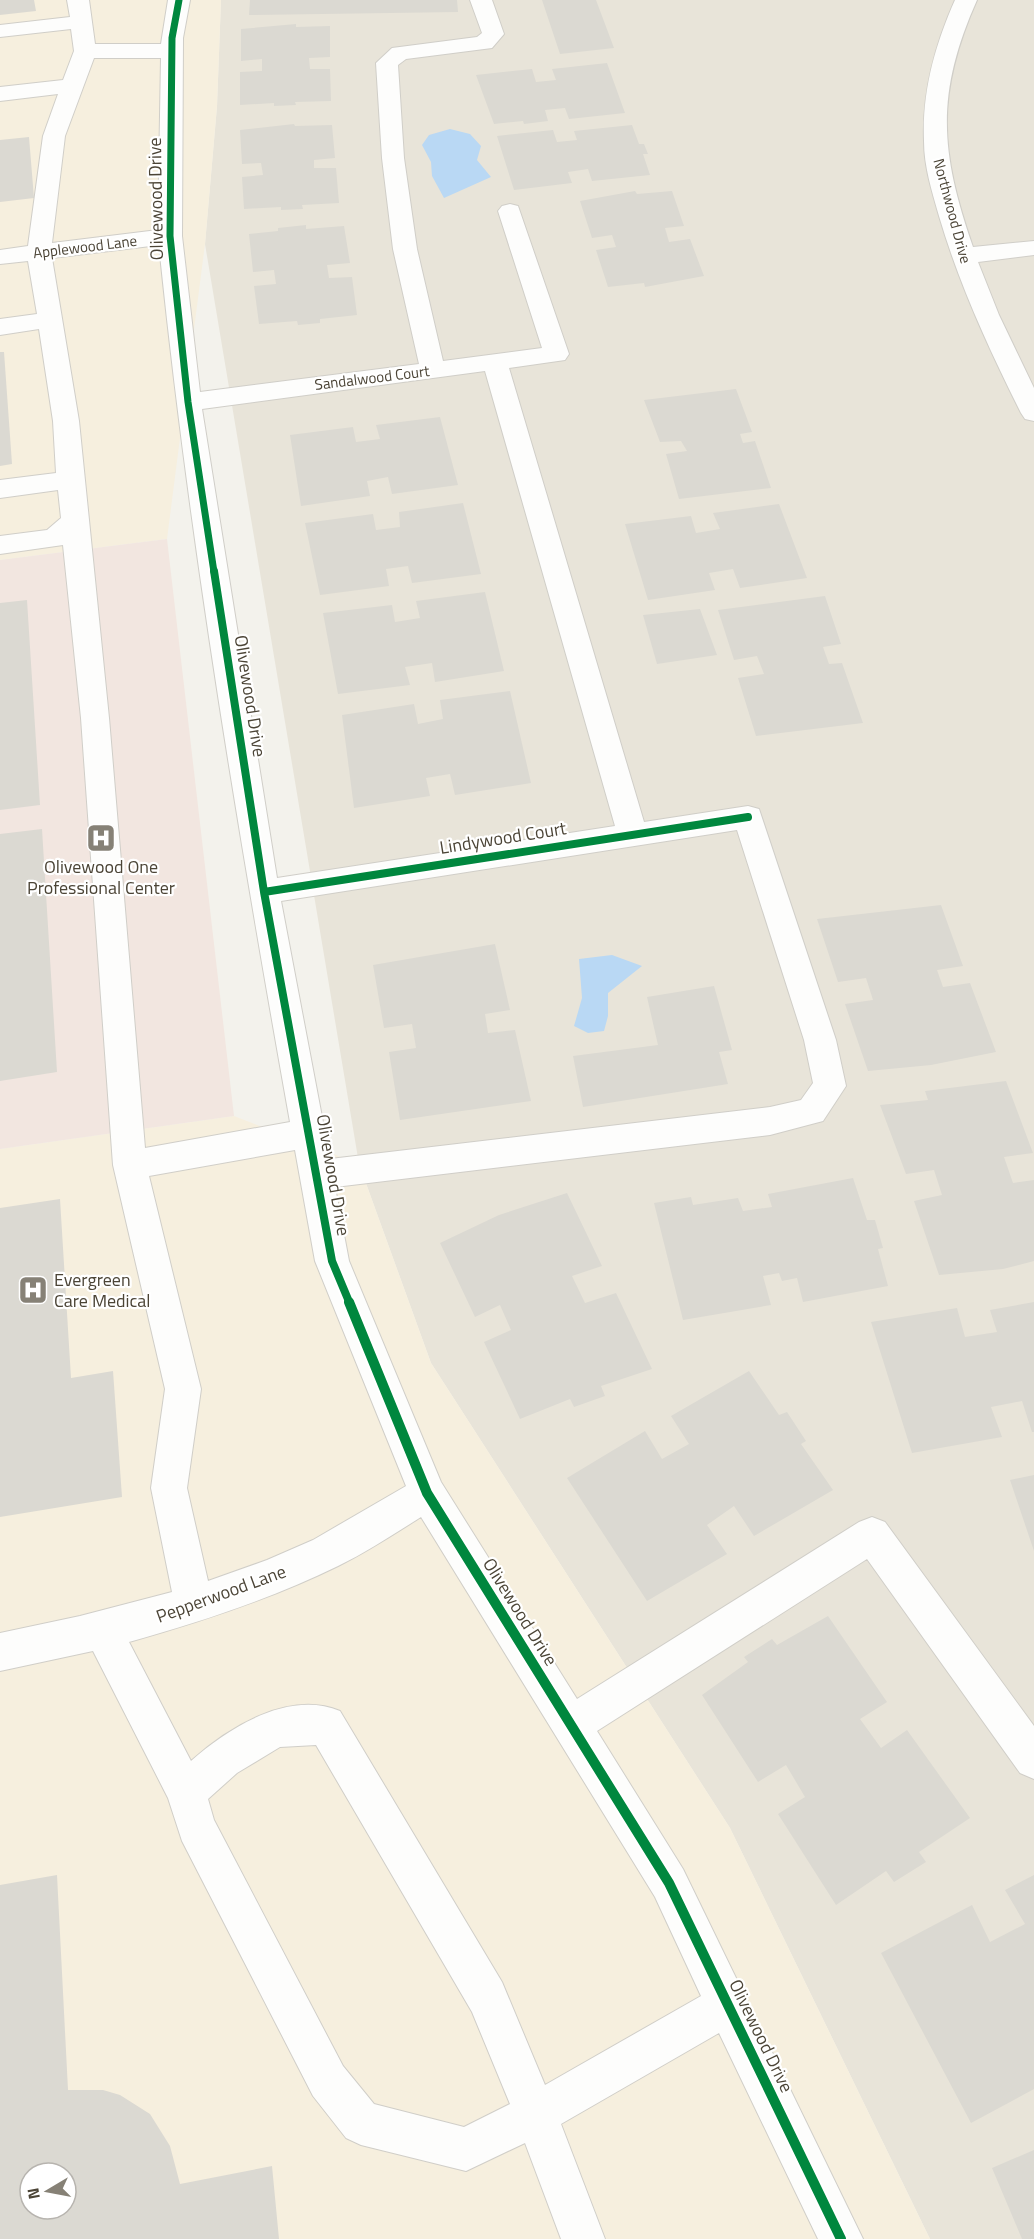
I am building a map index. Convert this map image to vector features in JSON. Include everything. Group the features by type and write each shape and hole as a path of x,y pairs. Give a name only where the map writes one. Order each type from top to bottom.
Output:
{"street":[{"path":"78,0 85,51 54,136 39,252 66,421 95,717 130,1165 183,1389 169,1488 194,1605"},
{"name":"Olivewood Drive","path":"179,0 172,51 170,236 188,402 264,892 332,1261 427,1493 669,1883 841,2239"},
{"path":"433,370 405,249 393,158 387,63 400,53 484,43 492,34 481,0"},
{"name":"Northwood Drive","path":"966,0 957,18 941,69 935,106 937,164 962,256 997,341 1034,413"},
{"path":"0,31 80,22"},
{"path":"85,51 172,51"},
{"path":"0,94 72,86"},
{"name":"Sandalwood Court","path":"188,402 556,354 510,211"},
{"name":"Applewood Lane","path":"0,257 170,236"},
{"path":"962,256 1034,248"},
{"path":"0,327 50,320"},
{"path":"495,362 633,835"},
{"path":"0,489 70,480"},
{"path":"0,545 54,538 75,521"},
{"name":"Lindywood Court","path":"264,892 748,818 820,1040 830,1086 811,1111 770,1121 317,1175"},
{"path":"130,1165 309,1133"},
{"name":"Pepperwood Lane","path":"0,1652 146,1621 231,1594 314,1559 427,1493"},
{"path":"571,1725 872,1535 1034,1759"},
{"path":"104,1630 186,1792 196,1827 328,2081 361,2123 466,2149 536,2114 728,2004"},
{"path":"186,1792 223,1760 275,1728 326,1725 487,1997 536,2114 583,2239"}],"shaded area":[{"path":"0,0 221,0 217,106 205,244 167,539 0,560"},
{"path":"221,0 1034,0 1034,2239 930,2239 730,1828 431,1363 359,1164 205,244 217,106"},
{"name":"Olivewood One Professional Center","path":"167,539 234,1116 0,1149 0,560"},
{"path":"234,1116 359,1164 431,1363 730,1828 930,2239 0,2239 0,1149"}],"water":[{"path":"450,129 470,134 481,146 477,160 491,177 444,198 432,176 431,162 422,145 429,135"},
{"path":"612,955 642,966 608,993 608,1016 604,1031 588,1033 574,1026 582,998 579,959"}],"building":[{"path":"0,0 34,0 36,11 0,15"},
{"path":"250,0 457,0 458,12 249,15"},
{"path":"542,0 596,0 614,48 560,54"},
{"path":"296,24 296,27 330,26 330,57 309,58 310,69 330,69 331,101 295,102 296,105 274,106 274,103 240,105 240,72 262,71 262,59 241,61 241,29"},
{"path":"607,63 625,113 569,119 565,108 545,110 548,121 524,124 523,121 494,124 476,75 532,69 536,82 556,80 552,69"},
{"path":"294,124 295,126 332,125 335,158 314,160 314,168 336,168 339,203 302,205 303,209 281,210 281,207 244,209 242,177 263,175 261,163 242,164 240,130"},
{"path":"632,125 639,144 644,144 648,154 643,154 650,175 592,181 588,169 568,172 572,183 514,190 497,136 553,130 557,142 577,140 574,131"},
{"path":"29,137 34,198 0,202 0,140"},
{"path":"635,191 637,194 672,191 684,226 665,228 669,242 690,239 704,276 645,287 644,283 608,287 596,250 616,247 612,235 592,238 580,201"},
{"path":"306,225 306,229 344,226 350,263 327,265 329,278 352,277 357,315 320,319 320,323 298,325 297,321 259,324 254,286 276,284 274,270 253,272 249,234"},
{"path":"0,352 4,352 12,464 0,466"},
{"path":"736,389 752,432 740,434 743,443 755,441 771,488 679,499 666,454 687,451 681,441 660,442 644,400"},
{"path":"440,417 458,485 392,494 388,477 367,481 370,496 301,506 290,435 353,427 356,442 380,439 376,425"},
{"path":"463,503 481,574 412,583 408,566 386,569 389,586 320,595 305,523 373,514 376,530 400,527 399,512"},
{"path":"779,504 807,578 740,588 733,569 709,573 715,590 648,600 625,524 691,516 696,533 720,529 713,513"},
{"path":"485,592 504,671 435,682 432,663 405,667 410,685 338,694 323,613 392,605 395,622 420,618 416,601"},
{"path":"825,596 841,644 823,647 829,664 842,663 863,723 756,736 738,678 764,674 757,656 734,660 718,610"},
{"path":"27,600 40,805 0,810 0,603"},
{"path":"700,609 717,655 657,664 643,615"},
{"path":"510,691 531,783 455,795 450,774 426,778 430,796 354,808 342,715 414,704 418,724 443,719 440,700"},
{"path":"42,829 57,1072 0,1081 0,834"},
{"path":"941,905 963,966 937,970 943,987 970,983 996,1052 931,1065 868,1071 845,1004 873,1000 866,978 838,982 817,919"},
{"path":"495,944 510,1010 485,1014 488,1033 515,1030 531,1101 400,1120 389,1052 416,1048 412,1024 384,1028 373,965"},
{"path":"714,986 732,1050 719,1052 728,1084 583,1107 573,1056 658,1045 647,997"},
{"path":"1006,1081 1033,1153 1004,1157 1013,1183 1034,1180 1034,1261 1003,1269 939,1275 914,1201 942,1195 934,1170 906,1174 880,1105 928,1100 925,1091"},
{"path":"853,1178 867,1220 875,1220 883,1248 878,1249 888,1286 803,1302 797,1278 782,1281 779,1273 763,1276 771,1305 683,1320 654,1203 691,1197 693,1205 738,1198 743,1211 772,1207 768,1194"},
{"path":"567,1193 602,1266 572,1276 585,1303 616,1293 652,1369 601,1386 605,1396 574,1407 570,1399 520,1419 484,1342 511,1330 500,1305 475,1317 440,1243 499,1215"},
{"name":"Evergreen Care Medical","path":"60,1199 71,1378 113,1371 122,1497 0,1517 0,1208"},
{"path":"1034,1302 1034,1432 1032,1432 1022,1401 991,1407 1002,1437 912,1453 871,1322 957,1308 965,1337 997,1332 990,1310"},
{"path":"749,1371 779,1415 787,1412 806,1441 801,1444 833,1490 754,1536 734,1506 707,1525 727,1554 647,1601 567,1478 645,1431 662,1459 689,1444 671,1416"},
{"path":"1034,1475 1034,1551 1010,1480"},
{"path":"828,1616 887,1702 860,1719 881,1748 907,1730 970,1818 919,1852 926,1862 894,1882 886,1871 836,1905 778,1814 805,1797 786,1765 758,1782 702,1695 748,1662 744,1657 772,1639 777,1645"},
{"path":"57,1875 68,2090 103,2090 120,2095 150,2114 170,2146 180,2184 272,2166 279,2239 0,2239 0,1885"},
{"path":"1034,1875 1034,2089 971,2123 881,1953 972,1905 990,1942 1025,1924 1005,1890"},
{"path":"1034,2150 1034,2239 1022,2239 992,2168"}],"cycle path":[{"path":"179,0 172,38 170,236 188,402 264,892 332,1261 427,1493 669,1883 841,2239"},
{"path":"264,892 748,817"}],"place":[{"name":"Olivewood One Professional Center","path":"101,838"},
{"name":"Evergreen Care Medical","path":"33,1290"}]}
